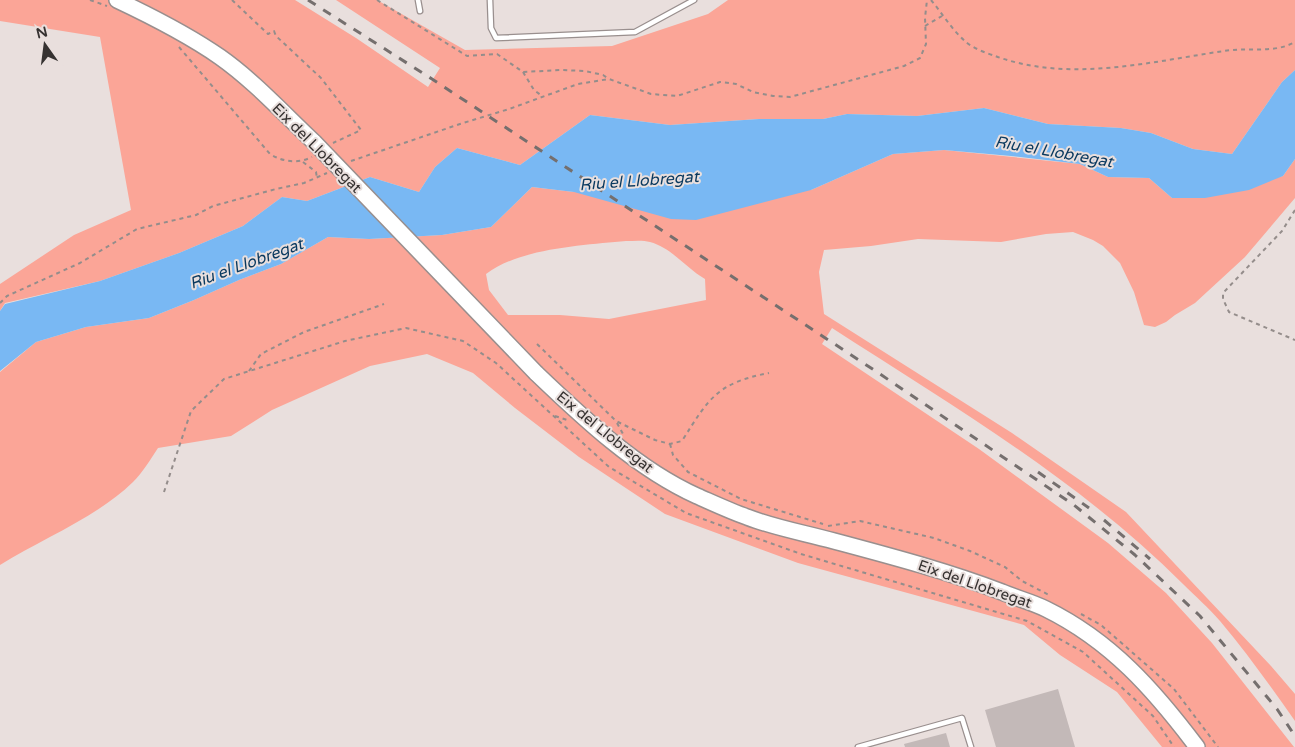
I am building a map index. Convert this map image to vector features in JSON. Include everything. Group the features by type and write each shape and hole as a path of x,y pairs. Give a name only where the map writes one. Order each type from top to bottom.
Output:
{"highway":[{"name":"Eix del Llobregat","path":"117,0 165,22 221,57 257,88 536,373 575,410 650,469 695,495 748,518 970,580 1046,609 1092,638 1134,671 1172,713 1197,747"}],"lane":[{"path":"418,0 420,11"},
{"path":"490,0 491,28 496,38 634,32 694,0"},
{"path":"858,747 962,718 971,747"}],"path":[{"path":"232,0 268,34 274,32 321,78 361,130 330,145"},
{"path":"377,0 467,56 497,54 523,72 534,90 542,96"},
{"path":"523,72 561,70 603,75 608,79 651,94 677,96 720,82 736,84 753,92 790,97 904,66 920,58 926,44 926,0"},
{"path":"931,0 965,42 989,54 1016,64 1063,69 1099,69 1150,64 1227,50 1268,50 1295,42"},
{"path":"925,26 944,16"},
{"path":"178,46 270,154 281,160 302,161 316,172 317,178"},
{"path":"347,164 372,153 509,109 578,84 608,79"},
{"path":"302,161 315,148"},
{"path":"0,303 7,296 80,263 137,229 196,215 213,206 317,178 332,171"},
{"path":"1295,210 1282,230 1223,294 1223,299 1229,312 1295,340"},
{"path":"250,371 261,354 304,332 384,304"},
{"path":"164,492 191,411 224,379 345,341 406,328 463,341 496,362 609,468 686,513 801,554 1027,621 1083,652 1153,716 1174,747"},
{"path":"537,344 616,421 655,440 670,444 682,441 702,409 717,392 750,377 770,373"}],"shaded area":[{"path":"0,0 295,0 356,38 428,87 440,68 336,0 377,0 465,50 612,46 708,14 728,0 1295,0 1295,70 1282,82 1232,154 1193,149 1151,133 1121,128 1048,124 984,108 917,116 847,114 823,119 759,119 670,125 590,115 520,165 457,148 435,167 419,192 370,177 307,201 282,197 243,226 179,253 100,281 5,303 0,311 0,284 74,235 131,210 100,37 0,21"},
{"path":"944,150 1080,164 1108,177 1149,178 1172,198 1283,176 1295,159 1295,198 1245,257 1195,303 1155,327 1144,325 1134,292 1120,263 1103,246 1073,232 1046,234 1001,242 918,239 824,250 819,272 824,314 1012,433 1126,512 1295,694 1295,721 1216,616 1143,547 1102,512 1059,478 969,416 832,328 822,344 979,449 1108,543 1166,593 1212,643 1294,747 1162,747 1117,692 1060,655 1024,625 798,563 665,514 579,457 473,373 427,354 370,366 272,410 231,436 158,448 137,478 118,495 86,517 0,565 0,372 36,342 86,327 149,318 281,264 328,237 369,239 442,235 491,227 532,187 574,192 811,190 893,154","holes":["629,241 650,242 672,253 705,279 706,300 609,319 560,315 508,315 489,290 486,274 516,258 553,249"]}],"water":[{"name":"Riu el Llobregat","path":"1295,70 1295,159 1283,176 1249,190 1205,198 1172,198 1149,178 1108,177 1080,164 944,150 893,154 811,190 696,220 671,219 574,192 532,187 491,227 442,235 369,239 328,237 281,264 149,318 86,327 36,342 0,371 0,311 5,304 100,281 179,253 243,226 282,197 307,201 370,177 419,192 435,167 457,148 520,165 590,115 670,125 759,119 823,119 847,114 917,116 984,108 1048,124 1121,128 1151,133 1193,149 1232,154 1282,82"}],"building":[{"path":"1058,689 1075,747 996,747 985,710"},
{"path":"946,733 950,747 905,747 904,744"}],"railway":[{"path":"308,0 432,79 877,372 1074,505 1135,555 1200,616 1277,709 1295,736"},
{"path":"1038,472 1089,508"},
{"path":"1104,520 1150,559"}]}
